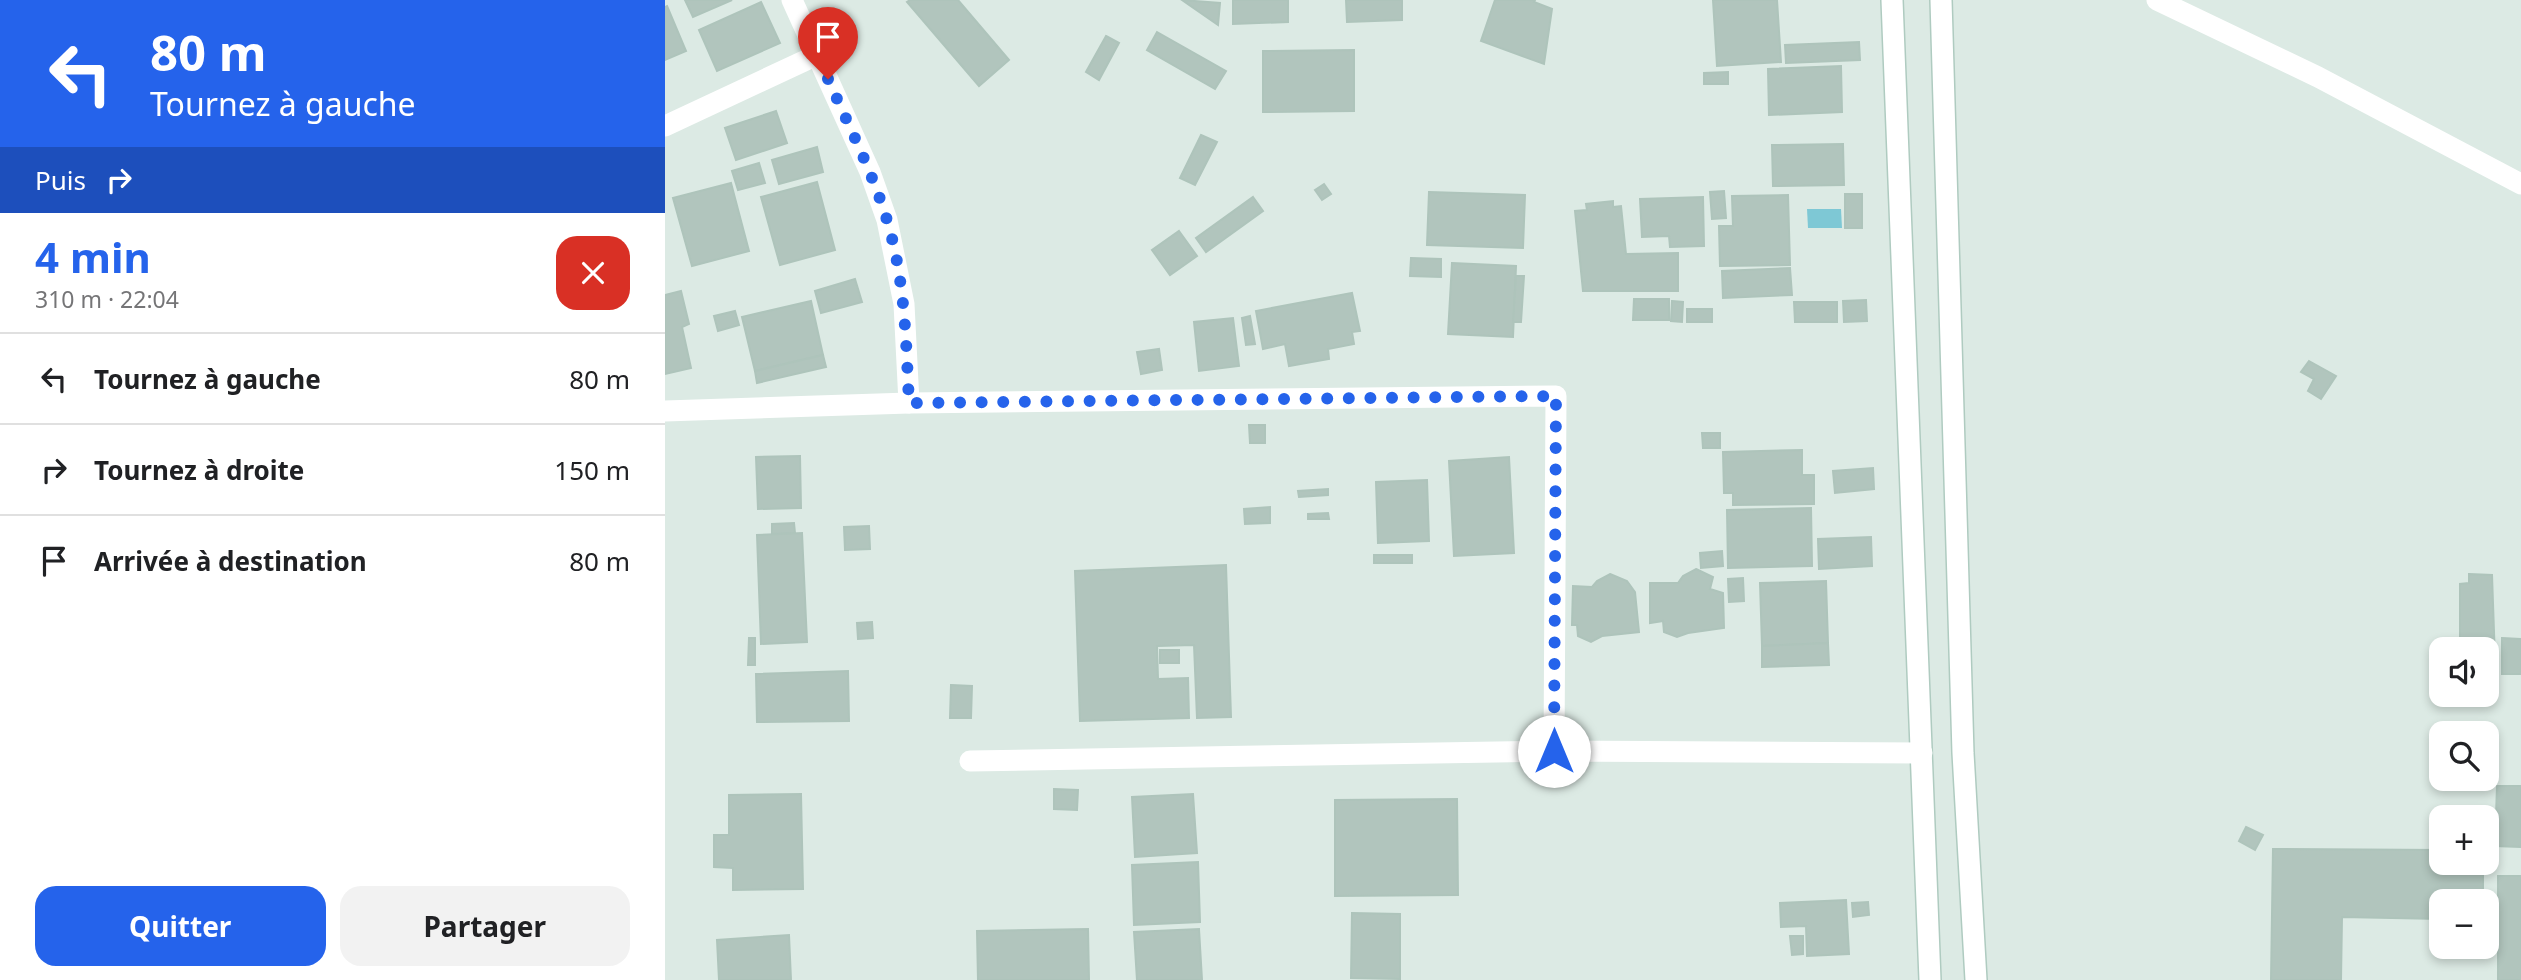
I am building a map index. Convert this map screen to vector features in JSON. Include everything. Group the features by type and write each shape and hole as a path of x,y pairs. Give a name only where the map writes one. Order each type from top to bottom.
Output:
{"street":[{"path":"792,0 870,172 887,220 904,304 909,403"},
{"path":"1892,0 1930,980"},
{"path":"1941,0 1963,753 1976,980"},
{"path":"2157,0 2318,77 2521,184"},
{"path":"665,126 817,55"},
{"path":"665,411 909,403 1556,396 1554,751"},
{"path":"970,761 1554,751 1922,753"}],"water":[{"path":"1807,209 1841,209 1842,228 1808,228"}],"building":[{"path":"685,0 732,0 693,17"},
{"path":"958,0 1009,60 979,86 907,2"},
{"path":"1182,0 1220,3 1218,25"},
{"path":"1233,0 1288,0 1288,22 1233,24"},
{"path":"1346,0 1402,0 1402,20 1347,22"},
{"path":"1495,0 1535,0 1534,2 1552,9 1544,64 1481,41"},
{"path":"1713,0 1777,0 1781,62 1717,66"},
{"path":"761,2 780,43 717,71 699,30"},
{"path":"667,6 686,51 665,60 665,7"},
{"path":"1157,32 1226,71 1215,89 1147,50"},
{"path":"1106,36 1119,43 1099,80 1086,72"},
{"path":"1859,42 1860,60 1786,63 1785,45"},
{"path":"1354,50 1354,111 1263,112 1263,51"},
{"path":"1841,66 1842,112 1769,115 1768,69"},
{"path":"1728,72 1728,84 1704,84 1704,73"},
{"path":"776,111 787,143 736,160 725,128"},
{"path":"1201,135 1217,142 1195,185 1180,178"},
{"path":"1843,144 1844,185 1773,186 1772,145"},
{"path":"817,147 823,172 779,184 772,160"},
{"path":"759,163 765,183 738,190 732,171"},
{"path":"817,182 835,250 780,265 761,197"},
{"path":"731,183 749,251 692,266 673,198"},
{"path":"1324,184 1331,194 1322,200 1315,190"},
{"path":"1724,191 1726,218 1712,219 1710,192"},
{"path":"1429,192 1525,195 1523,248 1427,245"},
{"path":"1845,194 1862,194 1862,228 1845,228"},
{"path":"1788,195 1790,265 1720,266 1719,226 1733,226 1732,196"},
{"path":"1253,197 1263,211 1206,252 1196,238"},
{"path":"1703,197 1704,246 1670,247 1669,236 1642,237 1640,199"},
{"path":"1613,201 1613,207 1621,206 1626,254 1678,253 1678,291 1583,291 1575,211 1587,210 1586,204"},
{"path":"1179,231 1197,256 1170,275 1152,250"},
{"path":"1411,258 1441,259 1441,277 1410,276"},
{"path":"1452,263 1516,266 1513,337 1448,334"},
{"path":"1790,268 1792,295 1723,298 1722,271"},
{"path":"1516,276 1524,276 1521,322 1513,322"},
{"path":"855,279 862,302 821,313 815,291"},
{"path":"681,291 689,324 682,327 691,368 665,374 665,295"},
{"path":"1352,293 1360,331 1352,332 1354,344 1328,349 1329,359 1289,366 1285,344 1263,349 1256,311"},
{"path":"1634,299 1669,299 1669,320 1633,320"},
{"path":"1866,300 1867,321 1844,322 1843,301"},
{"path":"811,301 823,355 755,371 742,317"},
{"path":"1672,301 1683,302 1682,322 1671,321"},
{"path":"1794,302 1837,302 1837,322 1795,322"},
{"path":"1687,309 1712,309 1712,322 1687,322"},
{"path":"735,311 739,325 718,331 714,316"},
{"path":"1250,316 1255,344 1246,345 1242,318"},
{"path":"1233,318 1239,366 1199,371 1194,322"},
{"path":"1159,349 1162,370 1141,374 1137,352"},
{"path":"823,355 826,367 757,383 755,371"},
{"path":"2309,361 2336,376 2321,399 2308,391 2314,379 2301,372"},
{"path":"1249,425 1265,425 1265,443 1250,443"},
{"path":"1702,433 1720,433 1720,448 1703,448"},
{"path":"1802,450 1802,475 1814,475 1814,504 1733,505 1733,493 1724,493 1723,452"},
{"path":"800,456 801,508 758,509 756,457"},
{"path":"1509,457 1514,553 1454,556 1449,461"},
{"path":"1873,468 1874,489 1835,493 1833,471"},
{"path":"1427,480 1429,541 1378,543 1376,482"},
{"path":"1328,489 1328,495 1299,497 1298,491"},
{"path":"1270,507 1270,523 1245,524 1244,509"},
{"path":"1811,508 1812,566 1728,568 1727,510"},
{"path":"1328,513 1329,519 1308,519 1308,514"},
{"path":"794,523 795,533 772,534 772,524"},
{"path":"869,526 870,549 845,550 844,527"},
{"path":"802,533 807,642 761,644 757,535"},
{"path":"1871,537 1872,566 1819,569 1818,539"},
{"path":"1722,551 1723,566 1701,568 1700,553"},
{"path":"1374,555 1412,555 1412,563 1374,563"},
{"path":"1226,565 1231,717 1197,718 1194,645 1157,646 1158,679 1188,678 1189,718 1080,721 1075,571"},
{"path":"1696,569 1713,577 1710,589 1723,593 1724,628 1677,637 1664,632 1663,621 1650,623 1650,583 1678,583 1683,576"},
{"path":"1610,574 1627,581 1635,592 1639,632 1602,636 1591,642 1578,636 1577,625 1572,625 1573,586 1592,587"},
{"path":"2469,574 2492,575 2494,637 2460,637 2460,584 2469,583"},
{"path":"1743,578 1744,601 1729,602 1728,579"},
{"path":"1826,581 1828,643 1762,646 1760,583"},
{"path":"872,622 873,638 858,639 857,623"},
{"path":"749,638 755,638 755,665 748,665"},
{"path":"2502,638 2521,639 2521,674 2502,674"},
{"path":"1828,643 1829,665 1762,667 1762,646"},
{"path":"1160,650 1179,650 1179,663 1160,663"},
{"path":"848,671 849,721 757,722 756,674"},
{"path":"951,685 972,686 971,718 950,718"},
{"path":"2499,786 2521,786 2521,847 2499,846 2499,805 2496,805"},
{"path":"1054,789 1078,790 1077,810 1054,809"},
{"path":"801,794 803,889 733,890 733,868 714,867 714,835 729,835 729,795"},
{"path":"1193,794 1197,853 1135,857 1132,797"},
{"path":"1457,799 1458,895 1335,896 1335,800"},
{"path":"2246,827 2263,835 2255,850 2239,841"},
{"path":"2273,849 2429,850 2429,875 2483,875 2483,889 2429,889 2429,919 2342,917 2341,980 2271,980"},
{"path":"1198,862 1200,922 1134,925 1132,865"},
{"path":"2498,876 2521,876 2521,980 2498,980"},
{"path":"1846,900 1849,954 1807,956 1806,926 1781,927 1780,903"},
{"path":"1868,902 1869,915 1853,917 1852,903"},
{"path":"1352,913 1400,914 1400,979 1351,978"},
{"path":"1088,929 1089,980 978,980 977,931"},
{"path":"1199,929 1202,980 1137,980 1134,932"},
{"path":"789,935 791,980 719,980 717,940"},
{"path":"1790,936 1803,936 1803,954 1792,955"}],"route":[{"path":"828,79 870,172 887,220 904,304 909,403 1556,396 1554,751"}]}
